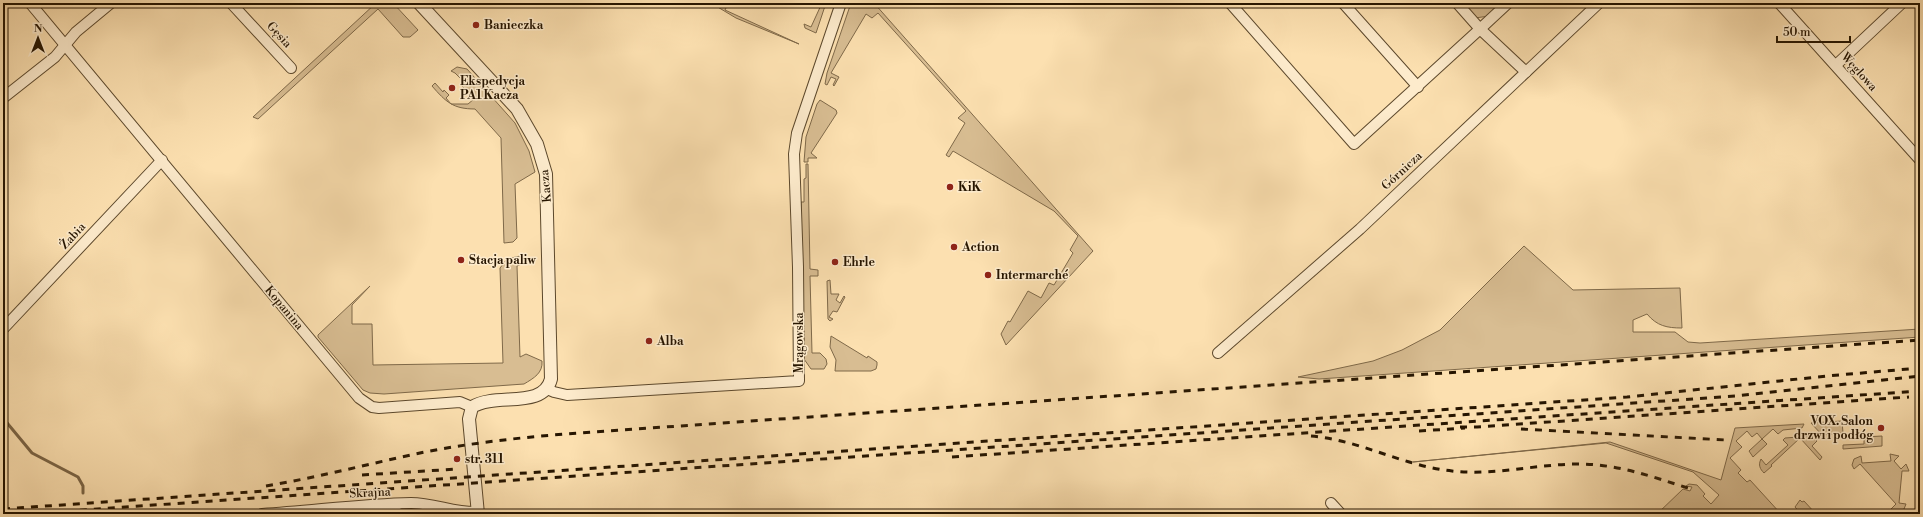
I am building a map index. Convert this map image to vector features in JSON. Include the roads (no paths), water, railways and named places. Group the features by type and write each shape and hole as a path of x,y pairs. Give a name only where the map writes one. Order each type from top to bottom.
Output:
{"street":[{"name":"Kopanina","path":"30,3 66,44 365,403 379,408 460,402 472,407"},
{"path":"3,98 55,57 76,32 111,3"},
{"name":"Gęsia","path":"231,3 291,68"},
{"name":"Kacza","path":"419,3 517,109 530,128 540,153 546,174 548,225 551,371 547,389"},
{"name":"Mrągowska","path":"547,389 567,395 799,381 798,267 794,154 797,133 841,3"},
{"path":"1230,3 1354,144 1508,3"},
{"path":"1343,3 1418,87"},
{"path":"1457,3 1480,29 1526,72"},
{"name":"Górnicza","path":"1218,353 1360,229 1599,3"},
{"name":"Węglowa","path":"1779,3 1920,160"},
{"path":"1836,65 1902,3"},
{"name":"Żabia","path":"3,329 162,160"},
{"path":"478,513 469,419 472,407 487,400 533,397 540,395 547,389"},
{"path":"1331,503 1341,514"},
{"name":"Skrajna","path":"268,514 375,504 433,504 464,513 478,513"},
{"path":"383,514 398,504"}],"waterway":[{"path":"3,418 32,453 78,477 83,486 83,493"}],"railway":[{"path":"266,486 442,449 529,437 1920,340"},
{"path":"3,509 1627,397 1920,368"},
{"path":"24,514 1736,396 1920,376"},
{"path":"952,457 1920,391"},
{"path":"1460,427 1909,397"},
{"path":"1419,431 1465,428"},
{"path":"1521,429 1726,440"},
{"path":"1311,436 1347,442 1416,464 1452,471 1484,472 1579,464 1608,466 1635,472 1691,489"},
{"path":"362,475 457,469"}],"place":[{"name":"Banieczka","path":"476,25"},
{"name":"Ekspedycja PA1 Kacza","path":"452,88"},
{"name":"KiK","path":"950,187"},
{"name":"Action","path":"954,247"},
{"name":"Stacja paliw","path":"461,260"},
{"name":"Ehrle","path":"835,262"},
{"name":"Intermarché","path":"988,275"},
{"name":"Alba","path":"649,341"},
{"name":"VOX. Salon drzwi i podłóg","path":"1881,428"},
{"name":"str. 311","path":"457,459"}]}
